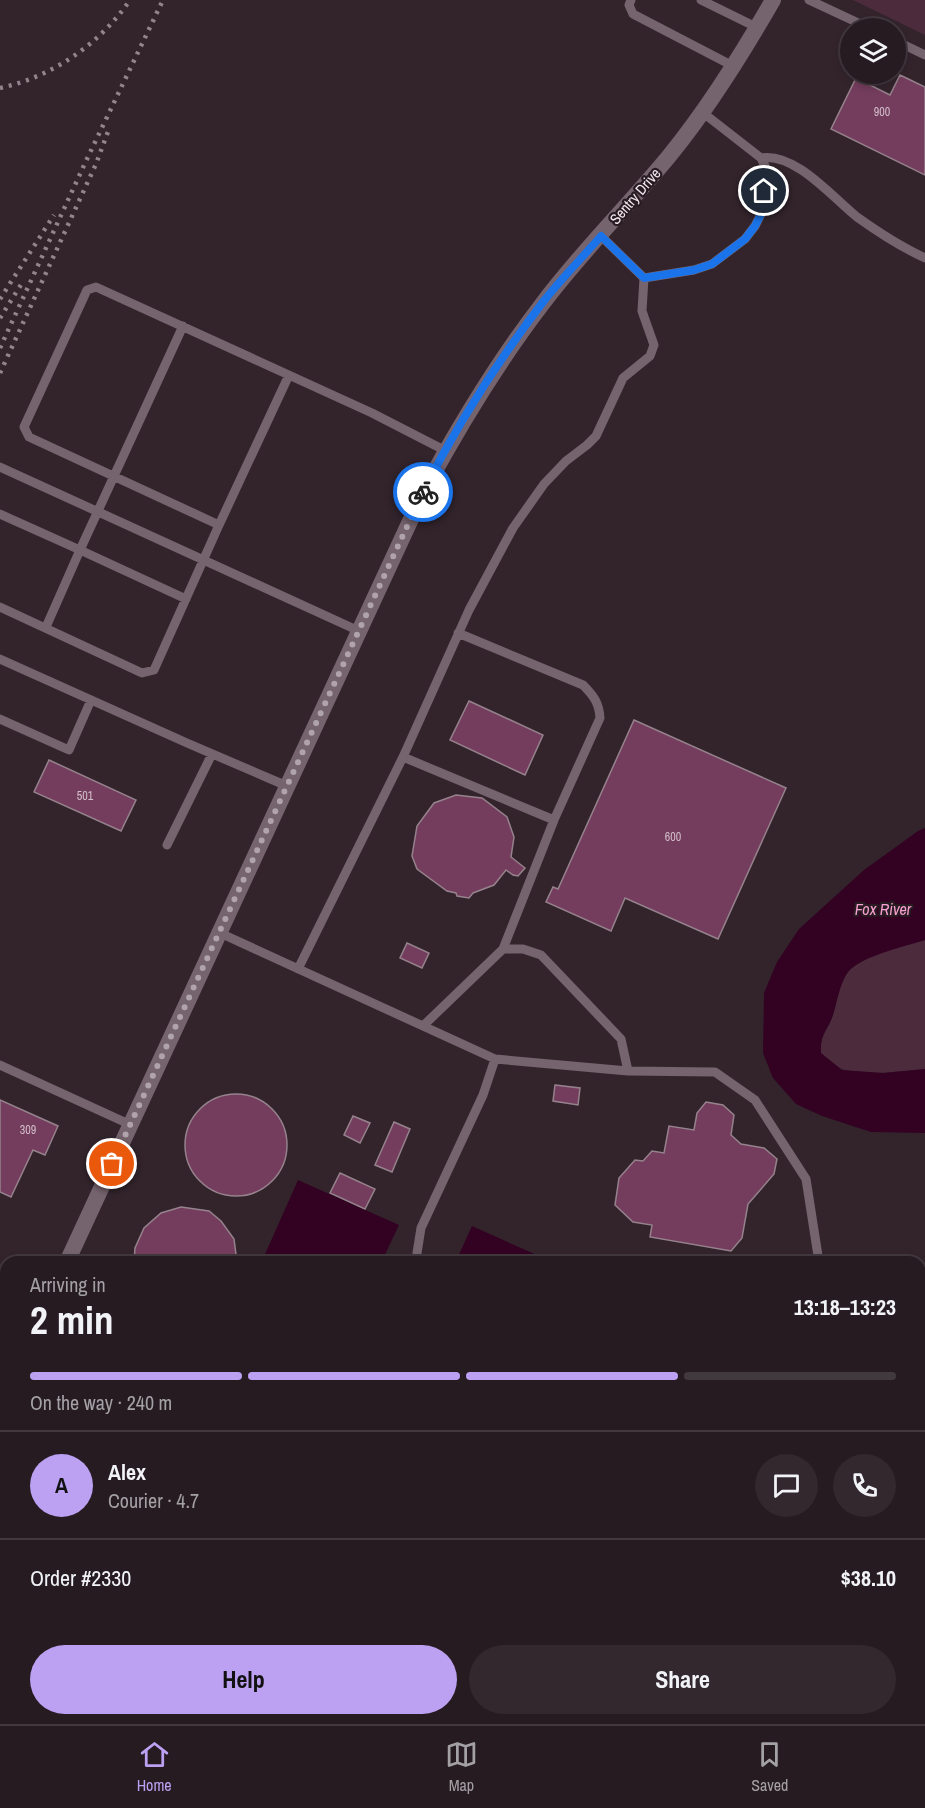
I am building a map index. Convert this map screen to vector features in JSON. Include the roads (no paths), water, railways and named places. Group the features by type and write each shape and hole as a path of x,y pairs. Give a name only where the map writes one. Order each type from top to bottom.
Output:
{"street":[{"name":"Sentry Drive","path":"70,1256 424,491 446,451 498,365 544,301 669,156 733,66 773,0"}],"lane":[{"path":"631,0 629,5 633,14 733,66"},
{"path":"701,0 756,27"},
{"path":"809,0 848,18"},
{"path":"906,46 925,55"},
{"path":"644,278 694,270 712,264 745,239 762,212 766,170 761,158 702,112"},
{"path":"761,158 771,156 791,163 858,217 908,250 925,258"},
{"path":"298,969 403,757 469,610 513,528 544,484 566,461 587,446 596,436 623,378 650,356 654,345 642,311 644,278 601,236"},
{"path":"219,525 28,437 24,427 87,290 96,287 183,326 372,413 446,451"},
{"path":"46,627 183,326"},
{"path":"0,607 142,673 154,670 289,375"},
{"path":"0,467 359,631"},
{"path":"0,514 186,599"},
{"path":"423,1026 503,949 554,819 600,718 599,705 583,685 458,633"},
{"path":"0,659 287,786"},
{"path":"0,719 69,750 91,700"},
{"path":"167,845 212,754"},
{"path":"403,757 554,819"},
{"path":"220,933 495,1059 628,1071 716,1072 754,1100 806,1179 818,1256"},
{"path":"503,949 523,949 541,955 621,1040 628,1071"},
{"path":"417,1256 421,1228 483,1095 495,1059"},
{"path":"0,1065 131,1125"}],"water":[{"name":"Fox River","path":"925,828 925,940 882,953 851,969 842,984 822,1041 821,1053 842,1070 883,1073 925,1069 925,1133 871,1132 822,1116 796,1104 773,1078 763,1053 764,993 777,962 799,929 864,870"},
{"path":"298,1180 399,1225 384,1256 264,1256"},
{"path":"472,1226 539,1256 458,1256"}],"railway":[{"path":"0,88 38,76 73,56 104,31 130,0"},
{"path":"0,348 163,0"},
{"path":"0,373 96,164 109,129"},
{"path":"0,299 54,215"},
{"path":"0,318 24,280"}]}
